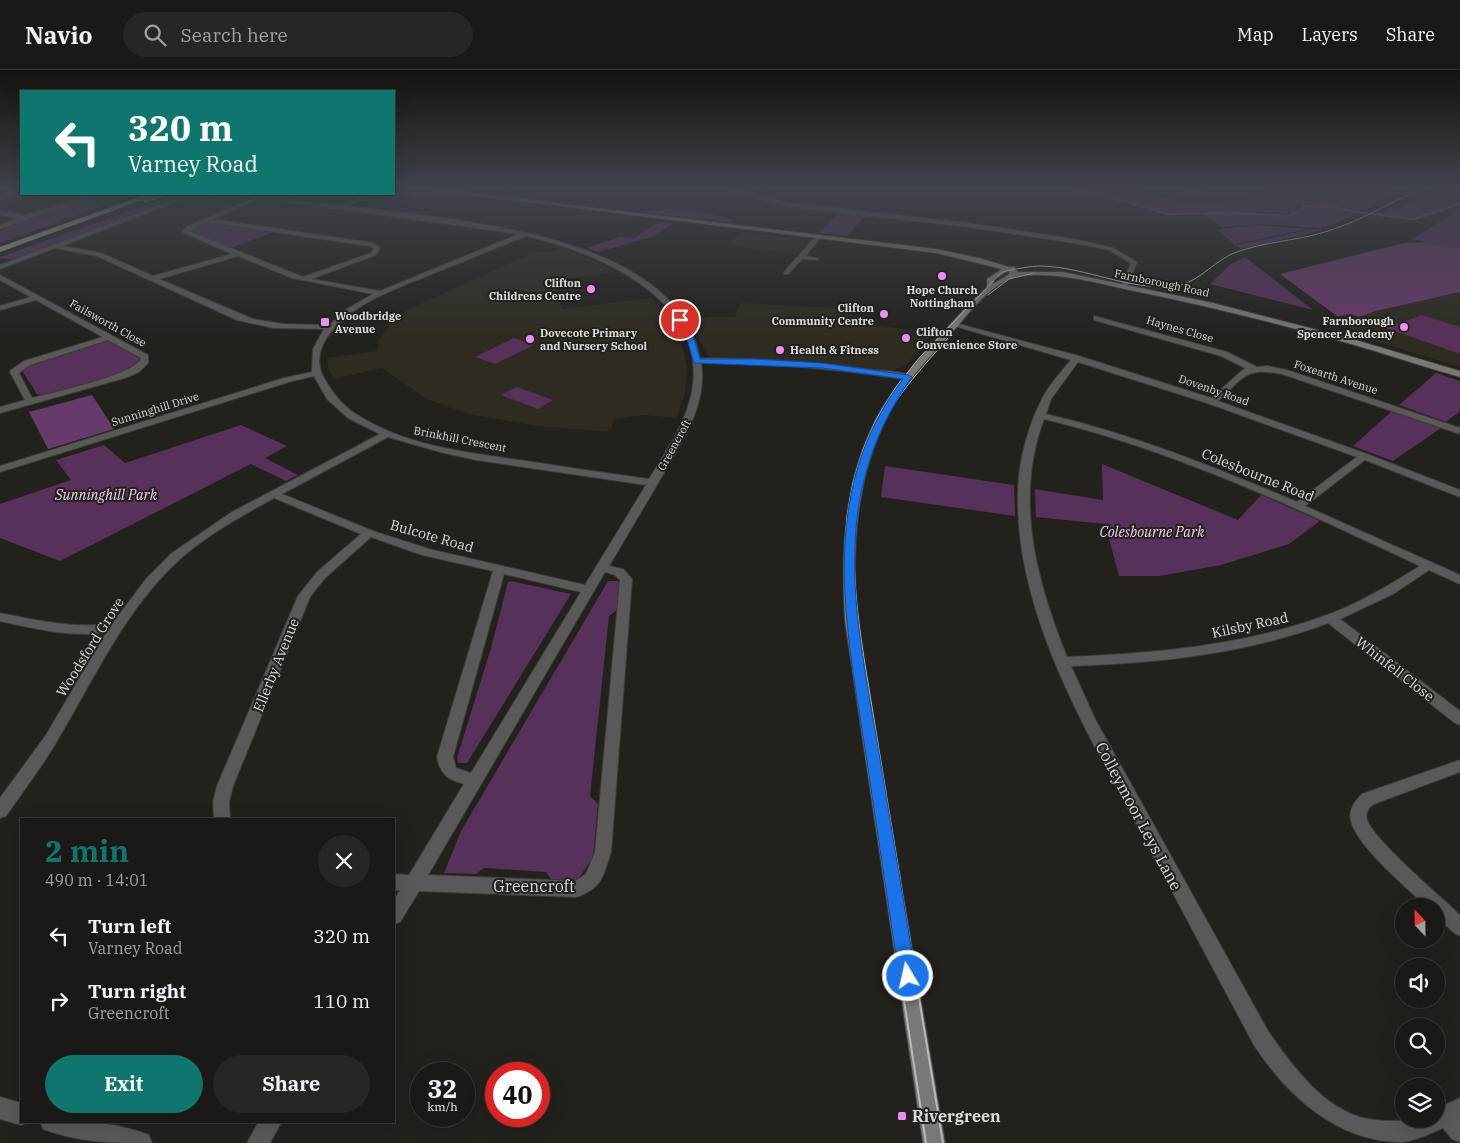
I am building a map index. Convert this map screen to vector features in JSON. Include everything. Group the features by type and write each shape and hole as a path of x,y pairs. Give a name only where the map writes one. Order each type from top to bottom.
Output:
{"highway":[{"path":"0,250 31,239"}],"street":[{"path":"0,267 72,239"},
{"path":"202,239 304,279 380,293"},
{"path":"304,279 374,254 377,248 371,244 337,239"},
{"name":"Brinkhill Crescent","path":"513,239 380,293 356,306 330,328 319,344 315,355 314,362 317,373 327,394 353,416 386,434 429,447 471,456 652,483"},
{"name":"Greencroft","path":"395,914 652,483 689,418 697,384 697,361 691,339 680,320 666,302 646,284 598,257 541,239"},
{"path":"786,273 817,239"},
{"name":"Farnborough Road","path":"844,239 936,251 992,263 1009,268 1018,274"},
{"path":"1057,239 1102,246 1134,262 1125,285"},
{"path":"54,246 99,254 240,318 253,322 278,327 330,328"},
{"path":"153,278 239,254"},
{"path":"800,257 816,259"},
{"name":"Farnborough Road","path":"973,260 1000,271 1018,274 1036,272 1063,274 1187,296 1213,305 1346,340 1460,374"},
{"name":"Farnborough Road","path":"1000,271 1024,266 1053,268 1125,285"},
{"path":"990,288 989,280 1000,271"},
{"path":"934,1143 857,662 848,577 852,511 860,473 880,421 894,395 908,377 990,288 1018,274"},
{"name":"Failsworth Close","path":"0,276 145,357 144,363 136,370 122,376 0,410"},
{"path":"0,308 38,297"},
{"name":"Haynes Close","path":"1097,318 1216,351 1235,358 1254,369"},
{"name":"Dovenby Road","path":"955,325 1076,358 1213,401 1364,456 1460,494"},
{"path":"30,402 14,372 16,369 27,363 110,337"},
{"name":"Colleymoor Leys Lane","path":"1076,358 1052,389 1029,444 1024,471 1023,517 1036,586 1051,636 1088,720 1261,1038 1285,1074 1306,1095 1329,1113 1361,1127 1396,1132 1415,1128 1453,1112"},
{"path":"697,361 754,361 822,366 908,377"},
{"name":"Foxearth Avenue","path":"1254,369 1268,368 1284,372 1460,431"},
{"path":"1213,401 1247,370 1254,369"},
{"name":"Sunninghill Drive","path":"0,469 287,380 317,373"},
{"name":"Colesbourne Road","path":"1040,415 1074,422 1119,436 1298,506 1460,580"},
{"name":"Woodsford Grove","path":"0,811 6,794 51,739 116,628 150,582 176,556 236,514 386,434"},
{"path":"1298,506 1364,456"},
{"name":"Bulcote Road","path":"274,494 369,533 426,552 588,590"},
{"name":"Ellerby Avenue","path":"222,818 221,802 225,786 304,596 321,575 369,533"},
{"name":"Kilsby Road","path":"1062,662 1141,657 1230,646 1274,636 1331,620 1395,589 1428,565"},
{"name":"Greencroft","path":"413,884 577,889 593,879 603,852 626,579 618,572 602,568"},
{"path":"475,780 452,774 446,767 445,757 499,570"},
{"path":"0,617 35,625 84,630 116,628"},
{"name":"Whinfell Close","path":"1331,620 1460,719"},
{"path":"1460,766 1368,799 1361,805 1359,821 1372,840 1460,927"},
{"path":"395,882 413,884"},
{"path":"0,1108 20,1114"},
{"path":"1453,1112 1460,1131"},
{"path":"59,1123 141,1143"},
{"path":"258,1143 271,1123"}],"shaded area":[{"path":"733,239 808,240 795,254 726,245"},
{"path":"1426,242 1460,249 1460,292 1376,311 1359,317 1351,314 1337,316 1280,274 1404,243"},
{"name":"Dovecote Primary and Nursery School","path":"560,247 588,257 616,272 563,279 554,288 562,309 652,298 669,319 680,338 687,366 685,393 677,418 644,415 615,419 610,432 536,426 469,414 427,399 382,368 334,379 328,369 328,358 377,351 379,340 393,320 409,309 528,255 545,251 549,253"},
{"name":"Farnborough Spencer Academy","path":"1460,292 1460,367 1358,336 1337,316 1351,314 1359,317 1376,311"},
{"path":"740,303 852,309 852,322 934,333 907,364 892,371 834,364 715,358 707,355 689,317 735,317"},
{"path":"92,395 114,429 48,449 29,412"}],"green space":[{"path":"0,239 11,239 0,243"},
{"path":"50,239 68,239 14,260 0,257"},
{"path":"209,239 254,239 231,248"},
{"path":"614,239 644,239 598,252 587,248"},
{"path":"1228,239 1259,239 1234,244"},
{"path":"1265,239 1284,239 1241,249 1236,245"},
{"path":"1412,239 1460,239 1460,249"},
{"path":"1245,257 1313,310 1210,284 1231,264"},
{"path":"1422,315 1460,327 1460,354 1386,328"},
{"path":"514,338 534,345 495,364 475,357"},
{"path":"107,341 113,342 141,359 136,367 123,374 43,395 37,394 23,372 26,367 36,363"},
{"path":"1436,373 1460,381 1460,411 1446,422 1399,405"},
{"path":"517,387 553,400 538,409 501,395"},
{"path":"1392,411 1441,428 1393,461 1353,446"},
{"name":"Sunninghill Park","path":"241,425 287,446 265,458 298,475 286,481 251,464 60,561 0,538 0,504 71,480 56,460 104,445 125,463"},
{"name":"Colesbourne Park","path":"1102,464 1238,520 1261,495 1320,521 1289,544 1221,565 1160,576 1119,576 1105,524 1036,517 1035,489 1103,500"},
{"path":"885,466 1014,485 1015,516 881,497"},
{"path":"511,581 571,594 467,763 458,763 457,758 491,648 508,582"},
{"path":"608,581 620,581 617,610 609,616 590,796 598,804 593,857 577,881 551,879 546,872 484,868 476,874 444,873 461,831"}],"tram line":[{"path":"886,878 848,622 845,552 847,517 853,483 863,450 877,418 896,387 920,357 1002,272 1043,266 1142,285 1158,287 1175,286 1191,281 1234,253 1258,246 1296,239"},
{"path":"988,295 1009,279 1034,273"},
{"path":"900,878 857,605 854,568 855,532 859,496 867,461 881,427 903,391 949,337"},
{"path":"885,877 926,1143"},
{"path":"899,877 943,1143"}],"place":[{"name":"Hope Church Nottingham","path":"942,276"},
{"name":"Clifton Childrens Centre","path":"591,289"},
{"name":"Clifton Community Centre","path":"884,314"},
{"name":"Woodbridge Avenue","path":"325,322"},
{"name":"Farnborough Spencer Academy","path":"1404,327"},
{"name":"Clifton Convenience Store","path":"906,338"},
{"name":"Dovecote Primary and Nursery School","path":"530,339"},
{"name":"Health & Fitness","path":"780,350"},
{"name":"Rivergreen","path":"902,1116"}],"route":[{"path":"680,320 691,339 697,361 754,361 822,366 908,377 884,412 860,473 852,511 848,577 854,636 908,976"}]}
